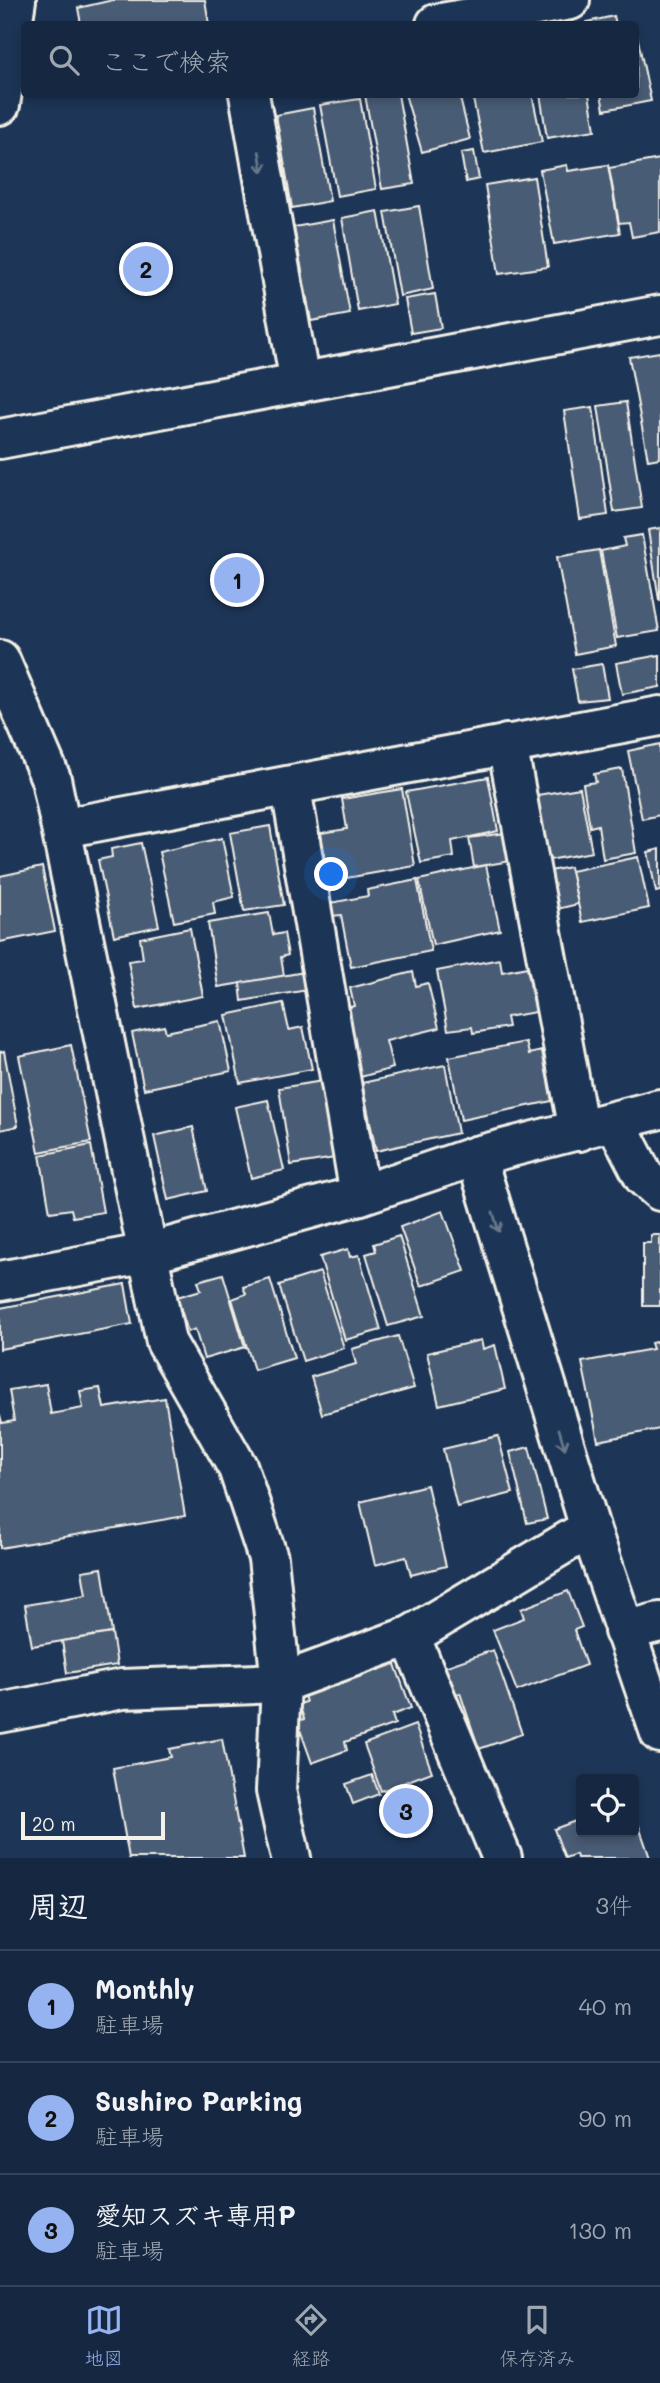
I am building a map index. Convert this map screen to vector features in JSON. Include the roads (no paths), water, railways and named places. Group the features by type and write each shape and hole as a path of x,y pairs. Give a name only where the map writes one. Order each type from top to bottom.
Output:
{"street":[{"path":"0,105 16,0"},
{"path":"441,16 570,0"},
{"path":"249,98 300,383"},
{"path":"0,439 660,315"},
{"path":"0,660 51,779 63,828 166,1342 238,1468 268,1558 281,1683 276,1791 290,1858"},
{"path":"63,828 290,788 660,716"},
{"path":"507,744 579,1131"},
{"path":"290,788 360,1195"},
{"path":"0,1281 148,1253 360,1195 475,1156 660,1109"},
{"path":"615,1121 644,1177 660,1191"},
{"path":"475,1156 590,1528 642,1626 660,1733"},
{"path":"0,1713 122,1689 281,1683 410,1636 590,1528"},
{"path":"410,1636 502,1858"}],"place":[{"name":"Sushiro Parking","path":"146,269"},
{"name":"Monthly","path":"237,580"},
{"name":"愛知スズキ専用P","path":"406,1811"}]}
